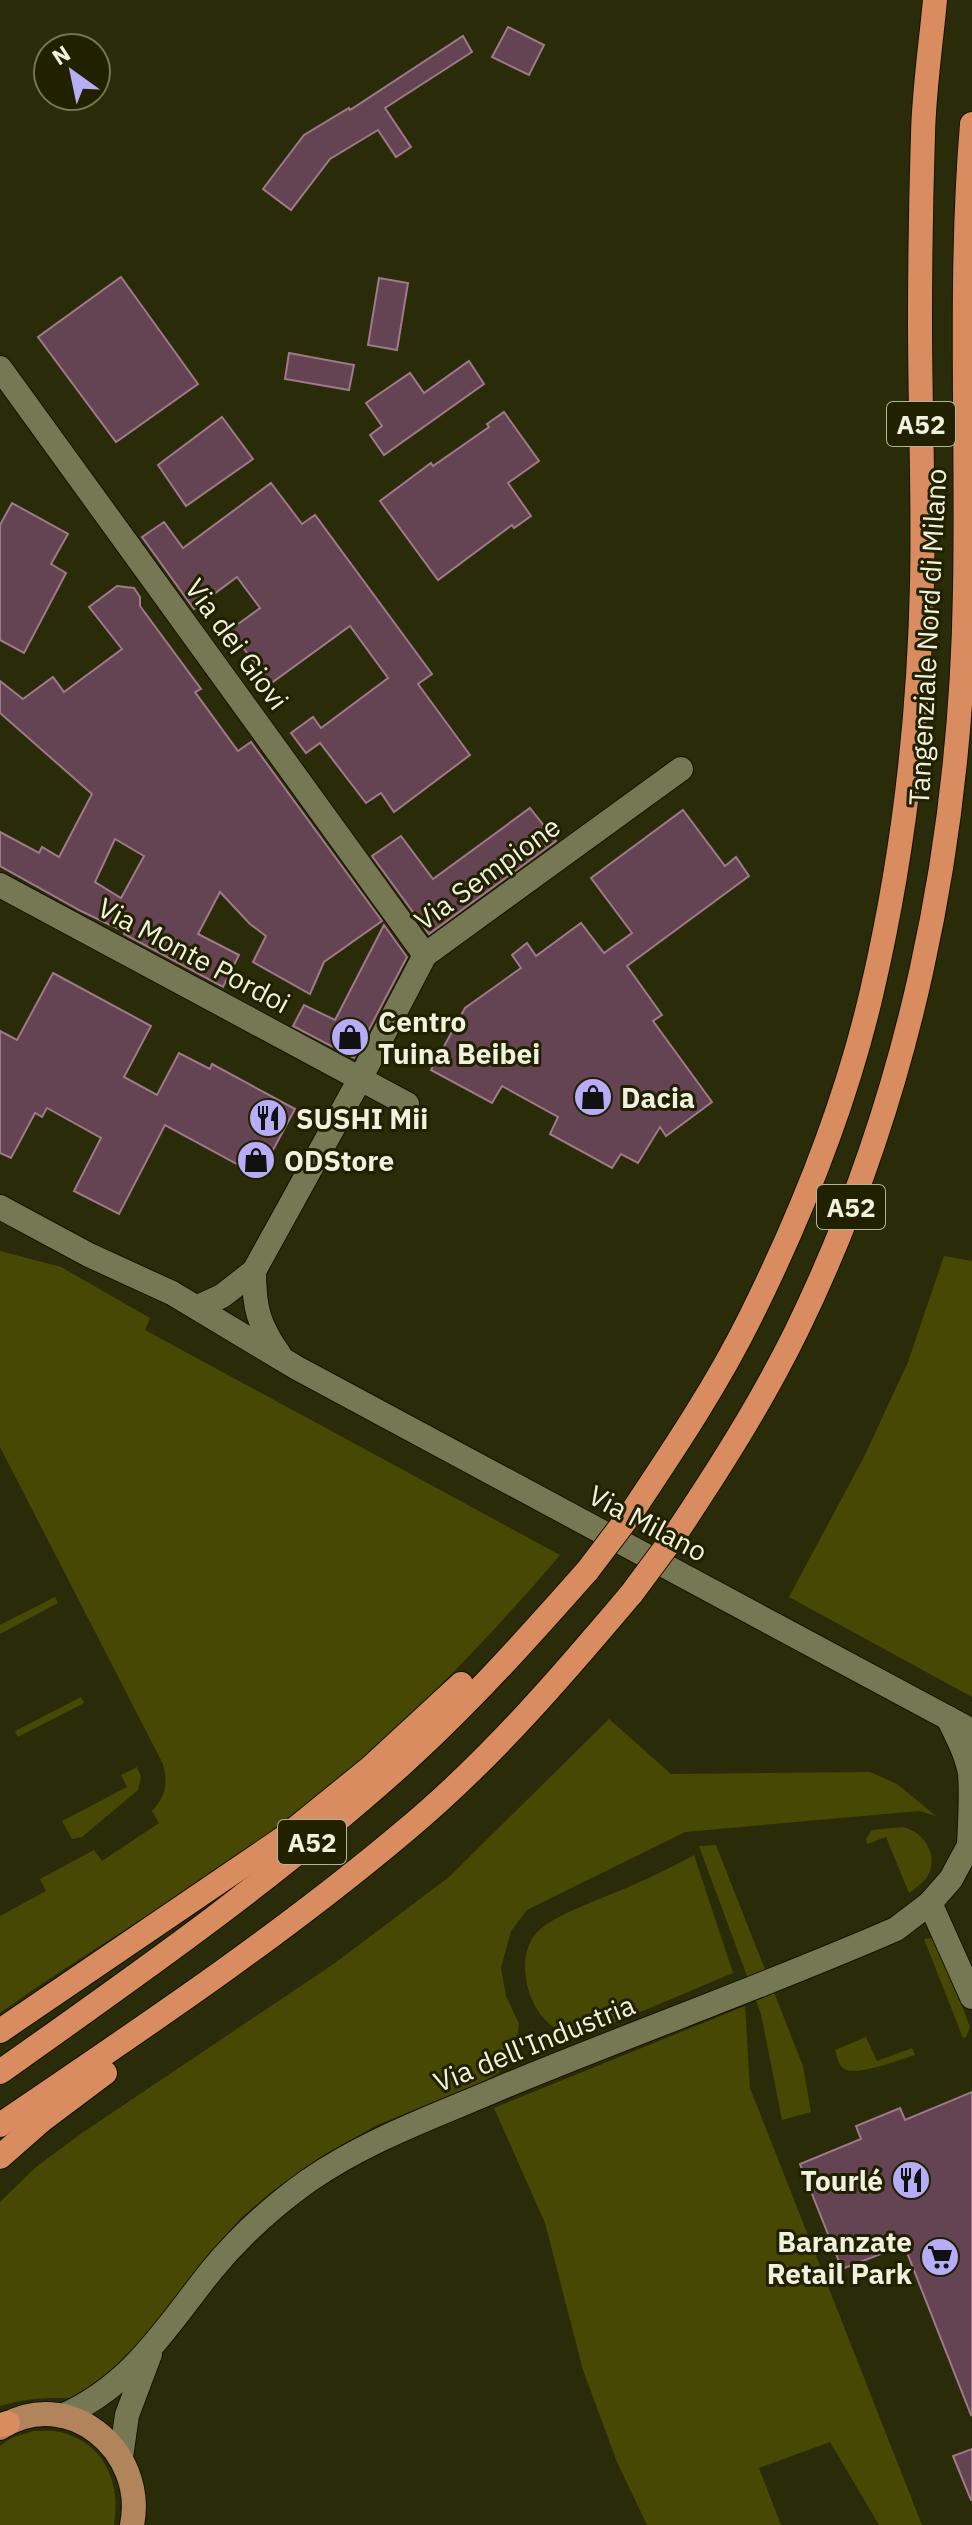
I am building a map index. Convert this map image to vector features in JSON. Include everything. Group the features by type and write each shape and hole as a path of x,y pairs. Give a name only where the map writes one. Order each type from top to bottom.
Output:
{"highway":[{"name":"Tangenziale Nord di Milano","path":"0,2072 218,1915 347,1813 460,1709 527,1638 588,1570 632,1512 680,1440 750,1318 808,1190 853,1062 872,993 900,848 911,759 922,598 920,318 923,131 935,0"},
{"name":"Tangenziale Nord di Milano","path":"0,2125 145,2027 290,1923 408,1828 467,1774 573,1663 632,1593 723,1464 796,1333 826,1268 879,1131 917,997 946,847 961,695 965,592 966,253 972,124"},
{"path":"0,2031 55,1991 230,1877 333,1800 588,1570"},
{"path":"0,2157 41,2121 150,2042 290,1923"}],"main road":[{"path":"3,2425 34,2416 62,2416 96,2430 121,2457 132,2482 139,2521"}],"street":[{"name":"Via dei Giovi","path":"0,368 425,955"},
{"name":"Via Sempione","path":"198,1307 222,1296 254,1271 425,955 681,769"},
{"name":"Via Monte Pordoi","path":"0,885 407,1104"},
{"name":"Via Milano","path":"0,1207 89,1255 198,1307 289,1363 972,1731"},
{"name":"Via Milano","path":"89,1255 166,1306 207,1328 289,1363"},
{"path":"254,1271 254,1304 258,1318 264,1333 289,1363"},
{"name":"Via dell'Industria","path":"62,2416 88,2405 106,2392 153,2348 213,2269 251,2229 277,2205 342,2159 372,2142 523,2079 871,1940 896,1929 930,1903 951,1879 970,1842 970,1774 965,1753 948,1718"},
{"path":"930,1903 972,1997"},
{"name":"Via dell'Industria","path":"121,2457 127,2415 153,2348"}],"shaded area":[{"path":"0,1251 61,1267 150,1318 145,1330 560,1555 439,1686 373,1749 306,1806 231,1860 0,2013 0,1916 46,1891 40,1879 94,1850 102,1861 159,1823 152,1811 163,1795 165,1777 163,1764 0,1447"},
{"path":"944,1256 972,1261 972,1697 789,1597 864,1457 908,1362"},
{"path":"55,1597 58,1603 0,1634 0,1625"},
{"path":"81,1697 84,1703 18,1737 15,1731"},
{"path":"609,1719 671,1774 870,1772 897,1784 936,1816 919,1811 685,1832 527,1910 511,1931 501,1968 506,1996 519,2024 515,2052 498,2073 486,2081 375,2126 324,2155 271,2192 241,2218 206,2257 131,2357 82,2399 41,2398 0,2406 0,2202 36,2167 82,2133 335,1963 449,1877"},
{"path":"137,1767 141,1777 138,1790 82,1837 72,1839 62,1821 127,1787 121,1775"},
{"path":"903,1827 924,1841 929,1848 932,1864 925,1880 909,1893 886,1837 867,1844 866,1839 872,1830"},
{"path":"716,1845 803,2066 811,2112 782,2120 761,2014 699,1846"},
{"path":"694,1855 733,1973 593,2032 566,2032 547,2021 532,1999 525,1973 528,1947 534,1936 565,1914"},
{"path":"932,1938 938,1943 970,2027 963,2038 924,1939"},
{"path":"745,2006 750,2088 922,2525 879,2525 830,2442 759,2468 781,2525 647,2525 617,2462 583,2370 545,2223 494,2108"},
{"path":"866,2037 877,2061 912,2048 915,2055 857,2071 843,2068 835,2050"},
{"path":"34,2431 57,2431 76,2437 99,2455 112,2480 115,2494 114,2525 0,2525 0,2446 11,2438"}],"building":[{"path":"508,27 544,45 529,75 492,57"},
{"path":"463,36 472,52 385,108 411,147 396,157 378,130 330,159 291,210 263,189 304,135 350,110"},
{"path":"121,277 198,384 116,442 38,337"},
{"path":"379,278 408,283 397,350 368,345"},
{"path":"289,353 354,365 349,390 285,379"},
{"path":"469,361 484,384 384,455 370,435 382,426 366,403 410,373 424,393"},
{"path":"504,412 539,461 508,483 531,516 514,528 512,525 438,580 380,501 431,463 433,466 489,427 487,424"},
{"path":"222,417 253,459 186,506 158,465"},
{"path":"271,483 302,524 315,515 432,674 418,684 470,755 394,812 381,793 366,803 320,743 306,753 291,733 313,717 321,728 388,678 350,626 270,684 230,630 260,608 237,577 194,609 142,537 164,522 183,548"},
{"path":"12,503 68,534 51,564 66,573 24,653 0,640 0,525"},
{"path":"117,586 134,588 140,597 140,606 201,689 195,692 238,751 251,742 382,921 324,962 310,994 253,962 266,936 220,892 198,934 239,955 223,987 0,866 0,832 39,853 42,847 59,857 92,794 0,713 0,681 23,699 53,677 64,692 122,649 89,607","holes":["115,839 144,856 121,898 95,882"]},
{"path":"530,808 556,841 429,934 372,856 401,836 433,879"},
{"path":"683,810 725,866 736,857 749,876 627,966 662,1015 653,1021 712,1102 666,1136 660,1127 638,1163 621,1154 612,1168 550,1134 558,1117 502,1086 492,1103 431,1070 465,1008 521,968 512,955 527,943 536,956 581,923 604,953 632,933 591,878"},
{"path":"384,925 407,957 354,1058 293,1026 304,1005 335,1020"},
{"path":"53,973 151,1026 124,1077 157,1095 179,1053 210,1069 212,1064 295,1109 259,1176 165,1125 119,1214 74,1191 101,1138 47,1108 42,1117 35,1113 11,1158 0,1153 0,1031 17,1040"},
{"name":"Baranzate Retail Park","path":"972,2092 971,2415 904,2245 842,2269 800,2164 861,2139 856,2126 900,2108 905,2120"},
{"path":"972,2449 972,2500 971,2500 953,2456"}],"place":[{"name":"Centro Tuina Beibei","path":"350,1037"},
{"name":"Dacia","path":"593,1097"},
{"name":"SUSHI Mii","path":"268,1118"},
{"name":"ODStore","path":"256,1160"},
{"name":"Tourlé","path":"911,2180"},
{"name":"Baranzate Retail Park","path":"940,2257"}]}
